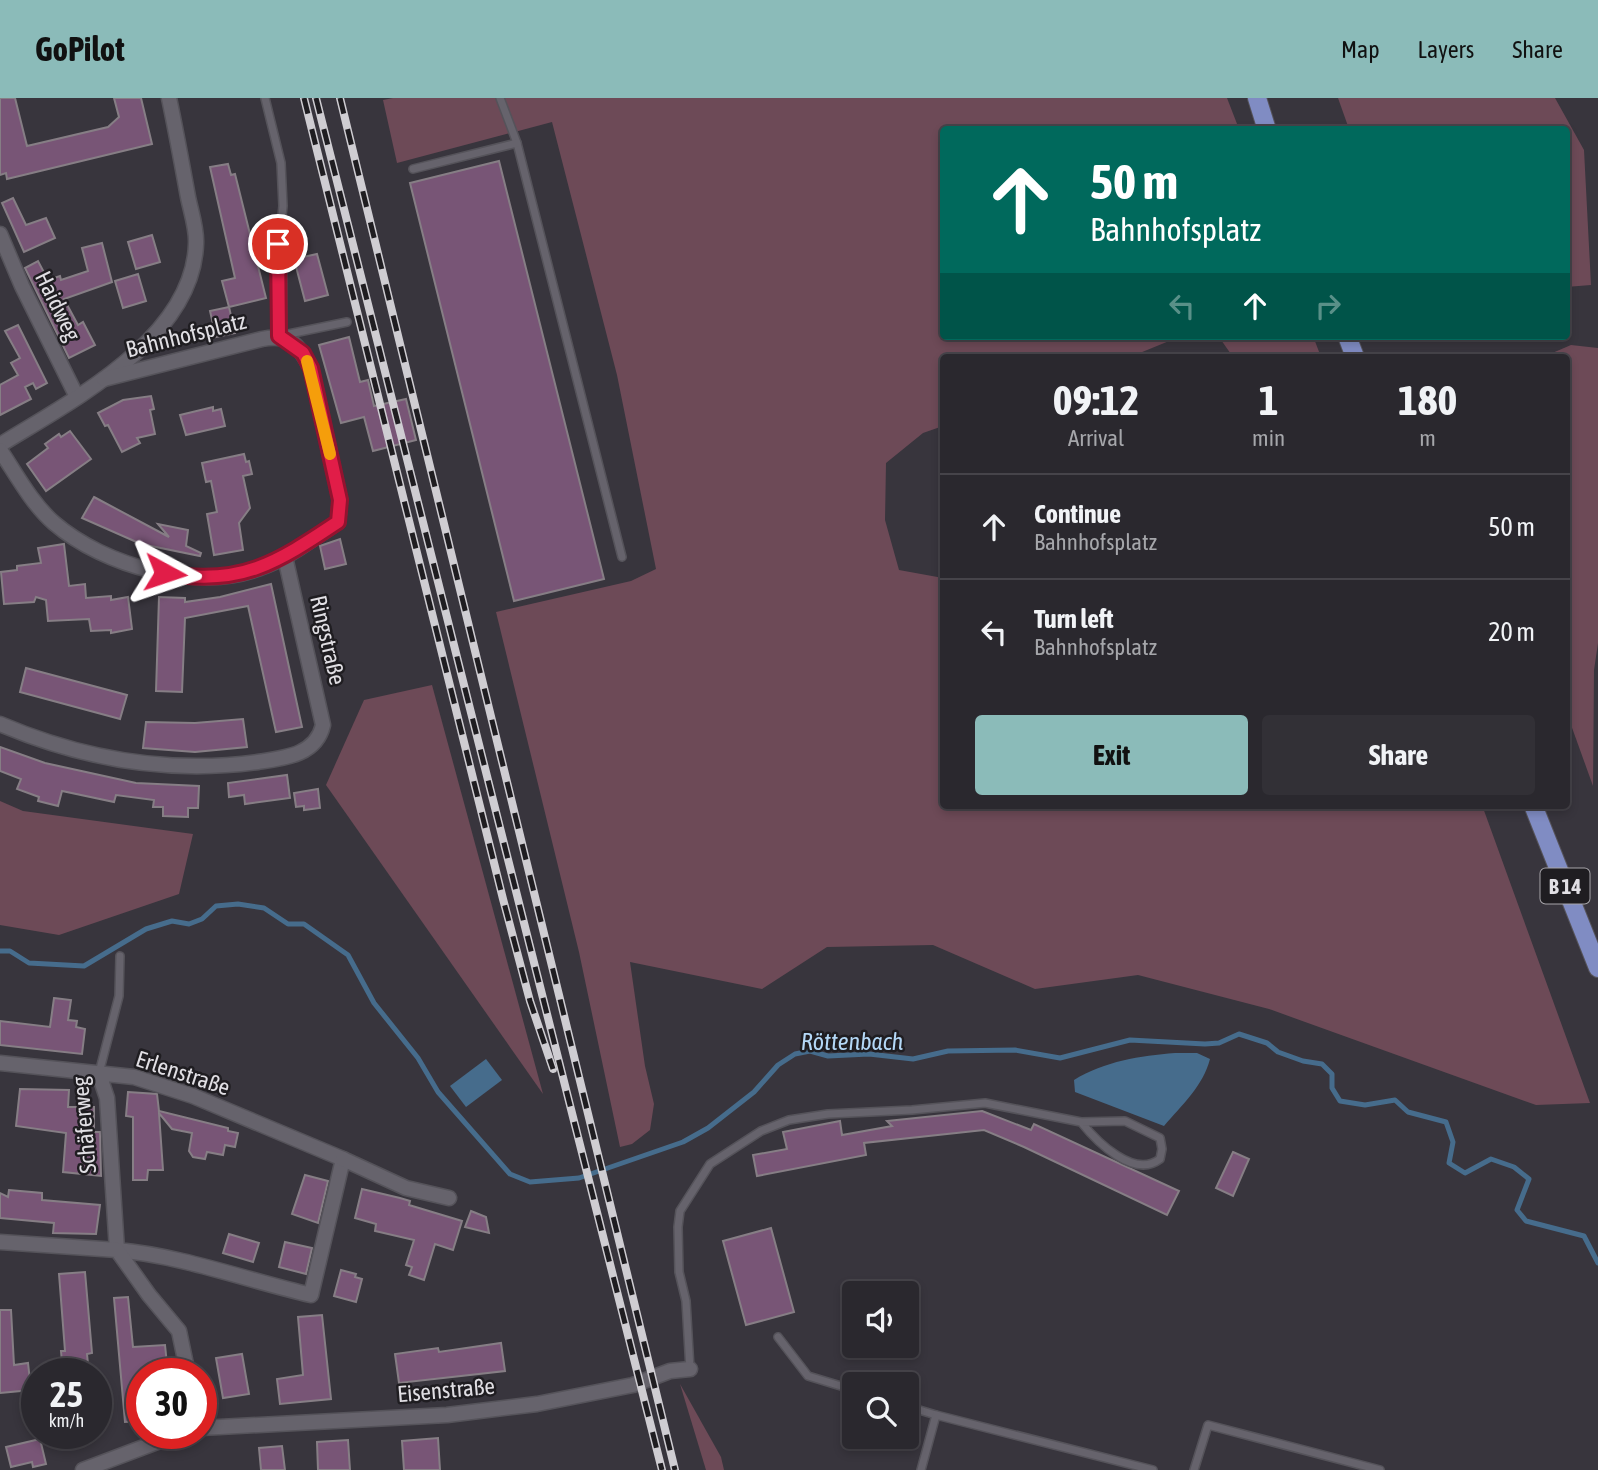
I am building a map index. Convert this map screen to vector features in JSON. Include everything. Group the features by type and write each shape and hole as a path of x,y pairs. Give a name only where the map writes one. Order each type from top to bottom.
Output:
{"main road":[{"path":"1257,98 1266,126"},
{"name":"B 14","path":"1535,809 1598,968"}],"street":[{"path":"169,98 196,242 194,269 182,297 163,327 104,379 0,448 52,522 79,543 102,555 150,570 193,576 229,576 259,569 285,557"},
{"name":"Haidweg","path":"0,234 22,286 77,397"},
{"name":"Bahnhofsplatz","path":"278,244 279,336"},
{"name":"Bahnhofsplatz","path":"104,379 279,336 303,353 311,368 340,500 338,522 285,557"},
{"name":"Ringstraße","path":"0,724 59,745 125,762 155,765 218,767 300,753 321,734 323,724 285,557"},
{"name":"Erlenstraße","path":"0,1063 134,1077 193,1096 406,1188 449,1198"},
{"name":"Schäferweg","path":"99,1074 107,1098 117,1250"},
{"path":"0,1242 154,1253 311,1295 343,1159"},
{"path":"117,1250 179,1331 185,1358"},
{"name":"Eisenstraße","path":"217,1427 447,1415 537,1404 632,1385 670,1371 690,1369"},
{"path":"83,1470 139,1449"}],"lane":[{"path":"265,98 281,163 283,206 278,244"},
{"path":"500,98 517,143 622,557"},
{"path":"413,169 517,143"},
{"path":"279,336 347,323"},
{"name":"Schäferweg","path":"99,1074 119,996 120,956"},
{"path":"690,1369 686,1301 679,1272 680,1211 710,1164 761,1131 789,1120 828,1114 912,1111 985,1103 1081,1122 1110,1119 1140,1126 1160,1138 1160,1159 1153,1164 1141,1166 1132,1163 1109,1150 1093,1137 1081,1122"},
{"path":"778,1337 808,1376 842,1386"},
{"path":"919,1410 1153,1470"},
{"path":"921,1470 936,1415"},
{"path":"1194,1470 1209,1425 1380,1470"}],"shaded area":[{"path":"1227,98 1238,126 940,126 940,340 1172,340 1137,354 940,354 940,427 923,433 886,463 885,520 899,570 940,577 940,809 1483,809 1590,1103 1536,1105 1269,1009 1138,975 1035,989 933,945 827,947 762,989 630,962 645,1066 654,1104 650,1130 632,1144 620,1147 579,952 496,612 631,581 656,569 617,375 552,122 397,163 383,100"},
{"path":"1338,98 1555,98 1584,150 1591,285 1570,287 1570,126 1348,126"},
{"path":"1221,340 1315,340 1320,354 1231,354"},
{"path":"1571,345 1598,348 1598,643 1594,670 1593,786 1570,722 1570,354 1550,354"},
{"path":"432,685 543,1094 326,785 364,700"},
{"path":"0,801 23,811 193,834 179,894 59,935 0,925"},
{"path":"680,1384 721,1457 724,1470 706,1470"}],"water":[{"path":"1197,1053 1210,1059 1197,1087 1164,1126 1075,1092 1074,1080 1098,1068 1136,1058"},
{"path":"486,1059 502,1080 466,1107 450,1086"}],"building":[{"path":"0,98 15,98 27,146 108,127 119,117 114,98 141,98 152,144 7,179 6,173 0,175"},
{"path":"499,161 604,579 514,601 410,183"},
{"path":"228,164 231,175 235,174 266,298 229,307 222,281 235,278 210,167"},
{"path":"13,198 26,225 46,218 55,238 24,252 2,203"},
{"path":"152,235 160,262 136,269 128,242"},
{"path":"102,243 112,282 64,299 78,325 83,322 95,345 69,358 25,268 38,261 48,280 60,276 61,280 88,271 82,248"},
{"path":"317,254 328,295 305,301 294,259"},
{"path":"138,274 146,301 123,308 115,281"},
{"path":"229,307 235,333 216,337 210,311"},
{"path":"18,325 47,383 36,389 33,383 25,387 31,399 0,415 0,385 18,375 11,363 20,358 5,331"},
{"path":"349,337 360,382 368,380 374,406 406,399 416,440 373,451 364,417 341,423 319,345"},
{"path":"151,396 154,409 150,410 155,434 137,438 140,443 122,452 108,425 105,426 98,413 123,400"},
{"path":"213,407 213,411 221,409 225,426 186,435 180,415"},
{"path":"70,431 91,459 46,491 27,464 48,448 45,444 59,434 61,437"},
{"path":"244,454 252,474 243,476 250,508 239,523 243,550 214,555 207,514 217,512 211,481 206,482 202,463"},
{"path":"94,497 169,537 158,524 188,530 186,546 201,553 200,556 141,544 82,518"},
{"path":"340,539 346,564 325,569 320,546"},
{"path":"64,544 69,586 85,584 86,598 111,596 111,600 128,597 132,629 111,633 111,630 91,631 89,619 48,621 46,600 36,597 34,602 4,604 1,572 17,570 17,566 41,563 38,548"},
{"path":"271,584 302,727 276,732 248,606 185,618 182,692 156,691 159,597 185,598 185,602 220,597"},
{"path":"26,668 127,695 120,719 20,692"},
{"path":"243,719 247,747 195,752 143,748 146,722 195,723"},
{"path":"0,747 45,763 136,783 199,786 198,808 188,808 188,817 163,816 163,807 153,807 154,800 116,795 114,802 62,791 58,806 38,801 39,797 17,789 21,779 0,771"},
{"path":"287,775 290,798 245,804 244,795 229,797 228,783"},
{"path":"318,789 320,808 304,810 304,806 296,807 294,793"},
{"path":"54,998 71,1000 68,1020 77,1021 76,1027 85,1029 82,1054 0,1045 0,1021 50,1027"},
{"path":"20,1089 69,1090 68,1107 94,1107 94,1132 100,1132 101,1176 63,1172 66,1133 16,1126"},
{"path":"128,1092 157,1094 159,1111 228,1128 228,1131 238,1133 235,1147 225,1145 223,1155 207,1152 205,1159 193,1157 189,1151 192,1133 172,1129 159,1113 163,1170 148,1170 147,1180 133,1180 133,1117 126,1116"},
{"path":"982,1111 1031,1130 1034,1124 1179,1191 1167,1215 984,1130 864,1143 866,1155 757,1176 753,1155 787,1149 783,1132 840,1121 842,1135 892,1126 887,1121"},
{"path":"1233,1152 1249,1159 1233,1196 1216,1188"},
{"path":"305,1175 328,1181 318,1223 292,1214"},
{"path":"362,1189 410,1201 409,1205 462,1221 453,1250 435,1244 424,1280 409,1275 412,1267 406,1265 414,1240 375,1231 376,1224 355,1218"},
{"path":"9,1190 42,1193 42,1200 100,1205 96,1234 53,1233 54,1223 0,1218 0,1193 8,1197"},
{"path":"471,1211 486,1217 489,1233 465,1227"},
{"path":"771,1228 794,1312 746,1325 723,1241"},
{"path":"229,1234 259,1243 253,1262 223,1253"},
{"path":"285,1242 312,1248 306,1274 279,1267"},
{"path":"341,1270 356,1274 355,1277 362,1279 356,1302 334,1296"},
{"path":"85,1272 92,1353 87,1354 87,1358 62,1358 61,1351 65,1351 59,1274"},
{"path":"128,1297 133,1347 165,1345 166,1358 126,1358 126,1422 125,1422 114,1298"},
{"path":"0,1310 11,1310 14,1365 21,1364 21,1391 0,1393"},
{"path":"322,1315 331,1399 280,1404 277,1379 303,1375 298,1317"},
{"path":"501,1343 505,1371 399,1383 395,1354 438,1348 439,1352"},
{"path":"242,1354 249,1394 223,1398 216,1358"},
{"path":"438,1438 440,1470 404,1470 402,1441"},
{"path":"348,1440 350,1470 318,1470 317,1442"},
{"path":"21,1443 21,1449 42,1449 46,1464 33,1467 32,1462 11,1467 6,1447"},
{"path":"282,1446 285,1470 261,1470 259,1448"}],"waterway":[{"name":"Röttenbach","path":"0,951 10,951 29,963 84,966 146,929 172,921 189,924 202,919 216,906 238,904 264,908 288,924 304,924 348,955 374,1003 418,1058 438,1092 510,1174 530,1182 579,1178 683,1142 708,1128 754,1092 778,1065 795,1054 810,1051 828,1056 869,1054 913,1059 948,1051 1015,1050 1060,1058 1130,1040 1205,1044 1219,1043 1239,1034 1267,1043 1278,1052 1303,1061 1322,1064 1332,1074 1332,1088 1340,1101 1365,1105 1395,1100 1408,1112 1446,1122 1453,1142 1449,1163 1465,1173 1491,1159 1514,1167 1529,1179 1517,1210 1526,1221 1584,1236 1598,1263"}],"railway":[{"path":"304,98 503,899 530,1001 553,1069"},
{"path":"316,98 662,1470"},
{"path":"340,98 675,1470"}],"slow traffic":[{"path":"307,361 311,368 330,454"}],"route":[{"path":"165,573 229,576 259,569 285,557 338,522 340,500 311,368 303,353 294,344 279,336 278,244"}]}
